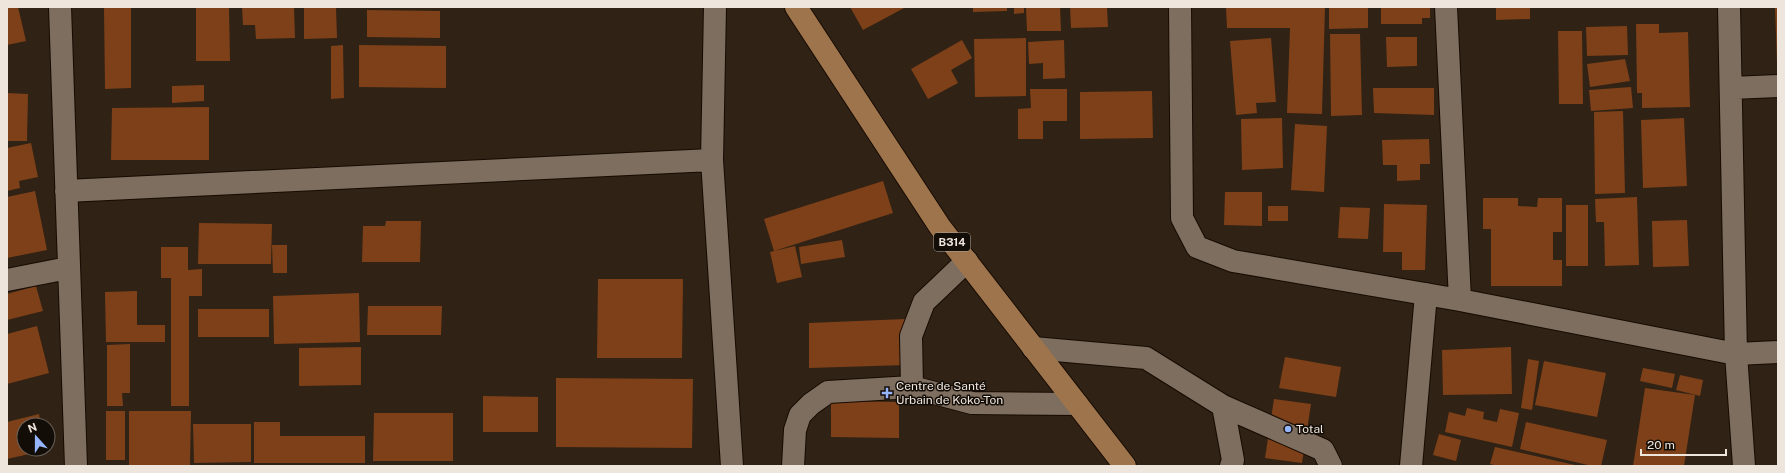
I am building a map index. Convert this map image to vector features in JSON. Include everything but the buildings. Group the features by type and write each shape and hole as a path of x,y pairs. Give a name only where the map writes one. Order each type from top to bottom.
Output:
{"main road":[{"name":"B314","path":"796,7 940,227 1125,466"}],"street":[{"path":"60,7 76,466"},
{"path":"715,7 712,160 732,466"},
{"path":"1180,7 1182,218 1197,247 1234,261 1460,300 1736,354 1778,352"},
{"path":"1446,7 1460,300"},
{"path":"1729,7 1736,354 1744,466"},
{"path":"1731,88 1778,86"},
{"path":"66,190 712,160"},
{"path":"912,387 911,336 924,302 967,261"},
{"path":"7,280 68,268"},
{"path":"1411,466 1426,294"},
{"path":"1033,348 1146,358 1223,406 1323,450 1331,466"},
{"path":"793,466 795,430 800,415 828,392 912,387 972,403 1077,404"},
{"path":"1223,406 1233,460 1231,466"}],"place":[{"name":"Centre de Santé Urbain de Koko-Ton","path":"887,393"},
{"name":"Total","path":"1288,429"}]}
